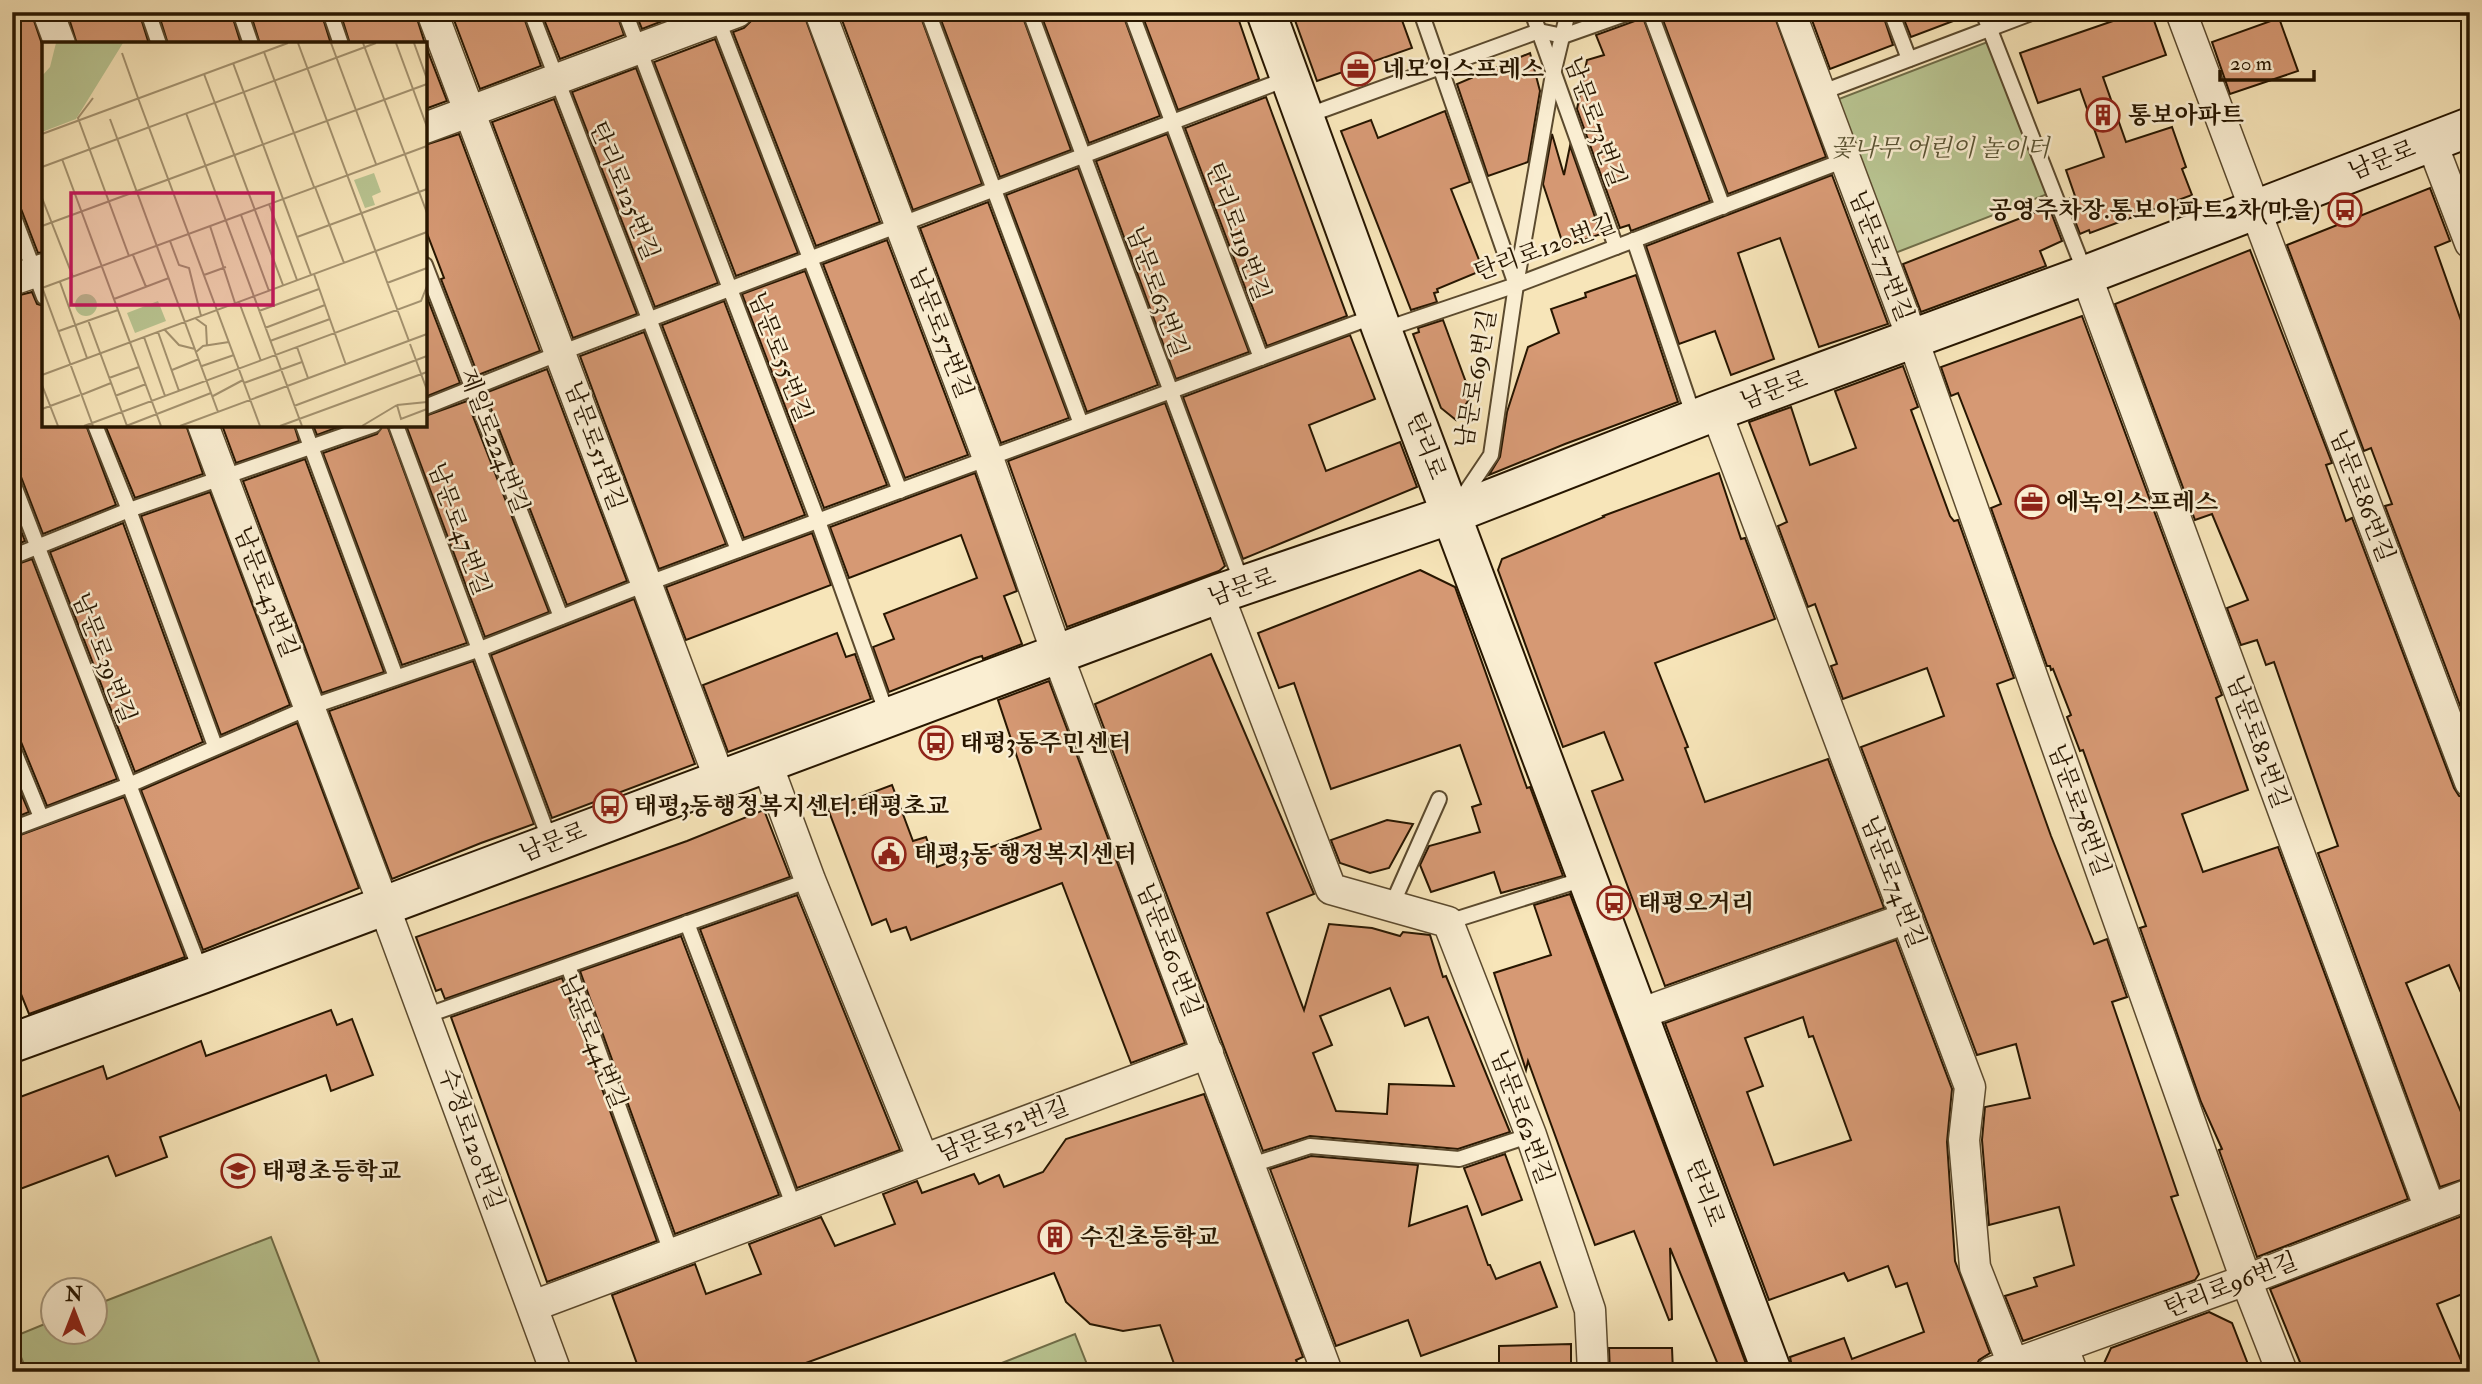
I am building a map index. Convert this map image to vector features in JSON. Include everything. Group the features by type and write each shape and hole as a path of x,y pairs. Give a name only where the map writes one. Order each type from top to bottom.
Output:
{"main road":[{"name":"탄리로","path":"1266,12 1379,323 1772,1372"},
{"name":"남문로","path":"15,1034 202,974 1231,591 1452,514 2470,127"}],"street":[{"path":"48,12 59,42"},
{"name":"남문로51번길","path":"432,12 720,780"},
{"name":"남문로57번길","path":"820,12 988,458 1058,656"},
{"name":"남문로77번길","path":"1790,12 1913,340"},
{"path":"427,127 723,15"},
{"name":"남문로86번길","path":"2186,16 2254,210 2470,782"},
{"path":"2431,141 2470,243"},
{"name":"남문로82번길","path":"2086,275 2430,1209"},
{"name":"남문로78번길","path":"1913,340 2246,1280 2282,1372"},
{"name":"남문로74번길","path":"1706,416 1907,918 1970,1087 1964,1140 1975,1267 2002,1368"},
{"name":"남문로43번길","path":"204,427 384,906"},
{"path":"1231,591 1331,889 1448,922"},
{"name":"남문로60번길","path":"1058,656 1327,1372"},
{"name":"남문로52번길","path":"767,764 810,880 923,1159 1208,1053"},
{"name":"수정로120번길","path":"384,906 556,1372"},
{"path":"1639,1014 1907,918"},
{"name":"남문로62번길","path":"1448,922 1531,1135 1590,1310 1593,1372"},
{"path":"533,1306 923,1159"},
{"name":"탄리로96번길","path":"2002,1368 2068,1359 2246,1280 2470,1194"}],"lane":[{"path":"148,12 158,42"},
{"path":"240,12 250,42"},
{"path":"330,12 340,42"},
{"name":"탄리로125번길","path":"531,12 555,80 650,320"},
{"name":"남문로55번길","path":"625,12 818,521 889,719"},
{"path":"928,12 1081,424"},
{"name":"남문로63번길","path":"1030,12 1170,392 1231,591"},
{"path":"1131,12 1173,121"},
{"name":"남문로69번길","path":"1421,12 1516,285"},
{"name":"남문로73번길","path":"1532,12 1616,247"},
{"name":"남문로69번길","path":"1452,514 1490,455 1553,74 1568,12"},
{"path":"1304,117 1539,31 1563,36 1631,12"},
{"path":"1650,12 1723,206"},
{"path":"1891,12 1909,59"},
{"path":"1983,12 2086,275"},
{"path":"1820,93 2034,12"},
{"path":"723,15 811,259 900,491"},
{"path":"427,406 560,353 1290,77"},
{"name":"탄리로119번길","path":"1173,121 1261,358"},
{"name":"탄리로120번길","path":"1379,323 1516,285 1845,160"},
{"path":"12,212 33,280"},
{"path":"1634,240 1706,416"},
{"name":"제일로224번길","path":"427,270 561,617"},
{"path":"650,320 738,550"},
{"path":"12,829 129,785 310,707 480,649 646,584 1261,358 1379,323"},
{"path":"96,427 130,510 215,746"},
{"path":"304,427 396,677"},
{"path":"12,557 222,476 368,427"},
{"name":"남문로47번길","path":"397,427 551,842"},
{"name":"남문로39번길","path":"12,480 202,974"},
{"path":"12,746 41,817"},
{"path":"1391,907 1439,799"},
{"path":"1448,922 1588,878"},
{"path":"568,965 810,880"},
{"path":"687,923 794,1207"},
{"name":"남문로44번길","path":"425,1017 568,965 672,1255"},
{"path":"1249,1166 1310,1146 1459,1159 1531,1135"}],"green space":[{"name":"꽃나무 어린이 놀이터","path":"1990,41 2050,193 1890,255 1831,102"},
{"path":"271,1237 323,1372 27,1372 13,1337 38,1327 38,1346 108,1346 108,1300"},
{"path":"1075,1334 1090,1372 979,1372"}],"building":[{"path":"12,12 31,12 42,44 42,252 38,253 21,209 12,203"},
{"path":"67,12 139,12 148,42 76,42"},
{"path":"158,12 231,12 240,42 167,42"},
{"path":"250,12 321,12 330,42 259,42"},
{"path":"340,12 415,12 424,42 349,42"},
{"path":"451,12 522,12 541,66 480,89"},
{"path":"541,12 616,12 624,35 560,59"},
{"path":"635,12 686,12 642,29"},
{"path":"773,12 803,12 880,222 816,246 733,32 744,28 752,20"},
{"path":"839,12 919,12 982,184 913,210"},
{"path":"938,12 1021,12 1071,150 1000,177"},
{"path":"1040,12 1122,12 1160,116 1089,143"},
{"path":"1141,12 1236,12 1259,79 1178,110"},
{"path":"1292,12 1399,12 1412,48 1317,81"},
{"path":"1641,12 1710,201 1631,231 1629,225 1620,228 1577,109 1587,60 1604,55 1596,35 1635,21"},
{"path":"1660,12 1773,12 1826,157 1728,194"},
{"path":"1809,12 1882,12 1893,45 1830,69"},
{"path":"1901,12 1969,12 1969,15 1911,37"},
{"name":"통보아파트","path":"2139,12 2151,12 2166,55 2103,77 2126,142 2172,127 2186,167 2182,169 2192,195 2090,233 2089,230 2080,234 2067,200 2075,196 2066,170 2104,157 2080,89 2038,103 2020,53"},
{"path":"2279,18 2298,71 2230,94 2212,42"},
{"path":"715,39 798,253 736,276 654,62"},
{"path":"427,49 447,101 427,108"},
{"path":"1530,53 1540,91 1528,162 1488,176 1457,84"},
{"path":"636,68 718,283 655,307 572,92"},
{"path":"1266,97 1347,316 1267,346 1185,128"},
{"path":"554,99 637,314 573,338 492,122"},
{"path":"1445,111 1470,182 1451,189 1483,270 1437,289 1438,292 1434,293 1437,302 1411,310 1341,131 1371,120 1378,138"},
{"path":"459,134 540,351 478,375 441,279 444,278 427,233 427,144"},
{"path":"1167,134 1249,352 1176,379 1096,161"},
{"path":"1552,134 1564,175 1570,146 1601,234 1564,247 1543,184"},
{"path":"1078,168 1158,385 1087,412 1006,195"},
{"path":"1832,175 1888,324 1819,347 1780,238 1738,253 1774,359 1731,375 1715,331 1679,344 1646,246"},
{"path":"2430,188 2450,241 2435,247 2470,346 2470,732 2385,506 2392,504 2371,448 2364,451 2287,245"},
{"path":"988,202 1069,418 1001,443 920,228"},
{"path":"2049,207 2062,241 2040,251 2046,266 1921,312 1903,264"},
{"path":"887,240 968,455 905,478 823,264"},
{"path":"2250,250 2332,463 2326,465 2346,521 2352,518 2454,788 2459,796 2470,799 2470,1013 2449,965 2406,983 2470,1133 2470,1177 2440,1187 2318,853 2338,846 2274,662 2266,665 2257,640 2241,645 2227,608 2248,600 2212,514 2195,520 2115,304"},
{"path":"805,271 887,485 824,508 742,294"},
{"path":"1636,275 1678,402 1489,475 1500,457 1507,412 1528,347 1559,333 1551,309 1586,297 1585,293"},
{"path":"32,292 37,304 42,305 42,427 87,427 116,505 43,534 21,477 12,471 12,297"},
{"path":"427,297 460,383 427,396"},
{"path":"724,301 805,515 744,538 662,325"},
{"path":"2082,316 2222,695 2216,698 2248,790 2182,814 2203,872 2278,847 2408,1199 2257,1257 2219,1150 2222,1149 2201,1102 2140,928 2146,926 2083,750 2080,751 2067,717 2071,715 2053,669 2047,666 1991,508 2001,504 1958,393 1951,396 1941,367"},
{"path":"1443,320 1471,396 1456,420 1441,408 1413,334 1419,332 1418,328"},
{"path":"644,332 726,544 659,569 580,356"},
{"path":"1350,335 1375,399 1309,425 1326,471 1400,442 1417,487 1243,559 1183,397"},
{"path":"1903,366 1918,407 1911,410 1950,516 1954,521 1958,520 2014,678 1997,684 2009,718 2051,836 2094,944 2107,939 2127,997 2112,1002 2178,1195 2171,1197 2199,1274 2195,1280 2023,1341 2005,1296 2037,1286 2034,1278 2074,1265 2059,1207 1989,1225 1982,1140 1985,1107 2030,1098 2016,1044 1977,1055 1861,747 1944,716 1927,668 1843,699 1831,666 1837,664 1815,604 1808,607 1778,526 1787,522 1749,422 1791,407 1810,465 1856,448 1835,391"},
{"path":"547,369 627,581 567,605 485,393"},
{"path":"467,401 549,612 485,637 407,427 427,427 427,415"},
{"path":"1165,403 1225,566 1219,571 1067,627 1008,461"},
{"path":"106,427 187,427 203,474 135,498"},
{"path":"223,427 295,427 299,441 236,463"},
{"path":"314,427 339,427 317,435"},
{"path":"382,427 388,427 467,643 402,665 323,453 377,434"},
{"path":"305,459 384,672 322,693 243,481"},
{"path":"975,473 1017,591 1004,596 1022,644 983,659 982,656 975,658 889,692 873,647 894,639 884,614 977,578 961,535 849,578 830,527"},
{"path":"1719,473 1741,539 1745,538 1775,619 1655,663 1688,747 1685,748 1705,802 1828,759 1884,908 1665,986 1592,791 1623,780 1604,732 1563,747 1498,570 1502,559 1603,516"},
{"path":"210,492 290,705 221,735 141,516"},
{"path":"12,508 25,541 12,547"},
{"path":"123,523 203,742 135,772 50,552"},
{"path":"812,533 831,585 686,640 666,587"},
{"path":"32,559 117,779 47,806 21,742 12,737 12,566"},
{"path":"1420,570 1455,587 1527,788 1530,787 1563,876 1501,893 1494,872 1431,892 1420,865 1429,846 1480,832 1472,807 1481,804 1460,745 1331,789 1294,683 1279,688 1258,633"},
{"path":"634,599 695,764 552,818 491,655"},
{"path":"837,633 846,657 855,654 871,699 728,752 703,685"},
{"path":"1211,654 1314,894 1267,913 1304,1010 1329,924 1372,928 1400,936 1403,932 1430,935 1443,977 1446,976 1510,1132 1458,1149 1310,1136 1263,1151 1095,704","holes":["1390,988 1405,1026 1428,1017 1454,1086 1389,1084 1387,1114 1336,1111 1313,1053 1332,1045 1320,1016"]},
{"path":"473,661 534,824 392,879 329,711"},
{"path":"1049,681 1185,1043 1131,1063 1062,883 911,940 906,927 891,932 886,919 872,925 828,809 892,785 913,841 926,837 937,867 1041,829 998,700"},
{"path":"297,723 359,888 203,950 141,790"},
{"path":"12,772 29,812 12,819"},
{"path":"124,797 185,957 29,1014 12,972 12,838"},
{"path":"764,810 790,877 445,999 441,989 436,991 416,937 687,841"},
{"path":"1387,820 1413,824 1389,868 1370,873 1340,863 1331,840"},
{"path":"1570,894 1749,1372 1721,1372 1670,1248 1672,1319 1669,1320 1634,1231 1595,1245 1528,1061 1526,1070 1494,973 1551,955 1534,905"},
{"path":"797,895 900,1150 797,1188 700,929"},
{"path":"681,936 779,1195 675,1234 580,971"},
{"path":"1896,940 1952,1089 1947,1142 1955,1261 1990,1353 1979,1360 1973,1372 1793,1372 1790,1357 1844,1338 1852,1359 1924,1332 1907,1283 1896,1287 1888,1266 1848,1281 1844,1273 1769,1300 1665,1023","holes":["1803,1017 1809,1037 1813,1036 1851,1140 1774,1165 1747,1092 1763,1086 1745,1038"]},
{"path":"562,978 657,1241 547,1282 451,1017"},
{"name":"태평초등학교","path":"331,1010 337,1025 352,1019 373,1075 331,1091 326,1075 160,1137 167,1157 116,1176 108,1156 12,1192 12,1100 103,1066 107,1079 201,1041 206,1056"},
{"name":"수진초등학교","path":"1204,1094 1303,1357 1296,1360 1301,1372 1177,1372 1160,1325 1123,1331 1090,1324 1066,1302 1054,1273 781,1372 640,1372 612,1295 695,1264 706,1294 761,1274 749,1244 821,1217 835,1246 895,1224 883,1194 917,1181 922,1193 974,1174 979,1184 999,1175 1004,1187 1043,1172 1066,1139"},
{"path":"1505,1154 1522,1200 1482,1215 1464,1168"},
{"path":"1311,1156 1418,1165 1409,1226 1467,1206 1488,1265 1496,1279 1540,1262 1557,1307 1421,1356 1408,1320 1336,1346 1270,1169"},
{"path":"2470,1213 2470,1291 2437,1304 2466,1372 2304,1372 2270,1289"},
{"path":"2209,1312 2232,1323 2251,1372 2100,1372 2111,1348"},
{"path":"1571,1344 1571,1372 1499,1372 1499,1346"},
{"path":"1609,1348 1672,1348 1673,1372 1610,1372"}],"place":[{"name":"네모익스프레스","path":"1358,69"},
{"name":"통보아파트","path":"2103,115"},
{"name":"공영주차장.통보아파트2차(마을)","path":"2345,210"},
{"name":"에녹익스프레스","path":"2032,502"},
{"name":"태평3동주민센터","path":"936,743"},
{"name":"태평3동행정복지센터.태평초교","path":"610,806"},
{"name":"태평3동 행정복지센터","path":"889,854"},
{"name":"태평오거리","path":"1614,903"},
{"name":"태평초등학교","path":"238,1171"},
{"name":"수진초등학교","path":"1055,1237"}]}
